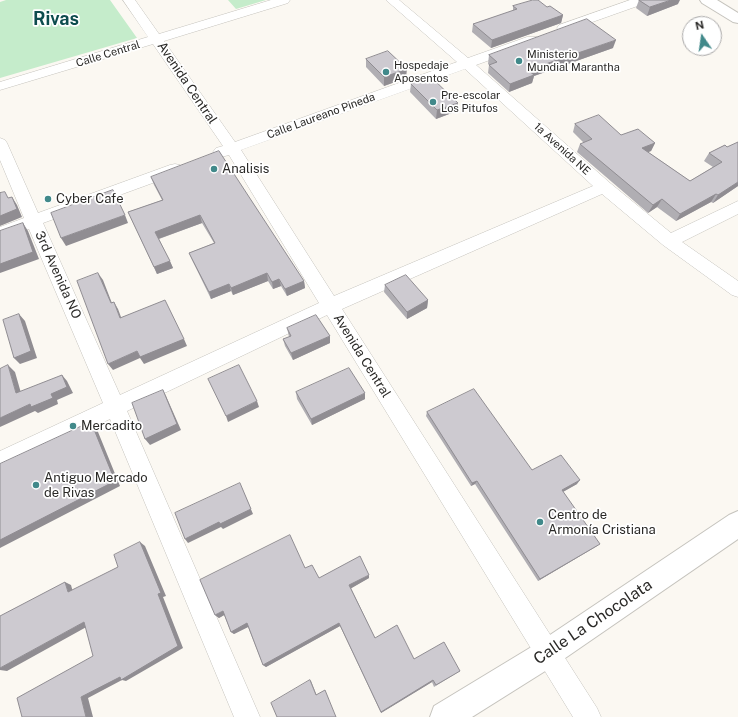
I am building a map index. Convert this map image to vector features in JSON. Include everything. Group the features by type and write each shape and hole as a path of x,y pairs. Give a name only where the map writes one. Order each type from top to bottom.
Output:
{"street":[{"name":"Avenida Central","path":"129,0 232,148 588,717"},
{"name":"Calle Central","path":"0,86 284,0"},
{"name":"1a Avenida NE","path":"392,0 466,63 604,187 669,241 738,290"},
{"name":"Calle Laureano Pineda","path":"210,156 642,0"},
{"path":"708,0 738,19"},
{"name":"3rd Avenida NO","path":"0,143 115,406 247,717"},
{"path":"0,233 188,165"},
{"path":"0,461 330,306 604,187"},
{"path":"669,241 738,207"},
{"name":"Calle La Chocolata","path":"445,717 548,653 738,524"}],"green space":[{"path":"6,0 110,0 137,38 0,78 0,2"},
{"path":"228,0 266,0 236,9"}],"building":[{"path":"538,0 547,7 550,6 563,15 492,40 473,24 517,9 513,6"},
{"path":"639,0 671,0 650,7"},
{"path":"587,19 616,40 528,70 534,75 510,84 489,65 497,62 489,55"},
{"path":"388,51 407,69 384,77 366,59"},
{"path":"431,77 458,103 437,110 411,84"},
{"path":"599,115 621,135 638,129 655,143 642,148 690,181 722,162 709,153 725,145 727,147 738,142 738,182 718,195 716,194 680,214 662,199 653,205 580,144 592,139 575,124"},
{"path":"219,151 304,281 285,289 279,279 272,282 267,273 231,288 229,284 209,292 189,253 215,243 200,215 155,232 170,261 154,267 128,212 163,200 151,177"},
{"path":"113,190 125,215 61,238 51,213"},
{"path":"5,192 8,198 12,197 17,209 0,216 0,193"},
{"path":"23,223 33,252 0,264 0,231"},
{"path":"98,273 111,303 114,302 120,318 165,300 184,339 140,357 137,351 108,364 77,281"},
{"path":"406,275 428,300 407,312 385,285"},
{"path":"19,314 31,351 14,358 3,320"},
{"path":"316,315 330,336 291,353 283,339 291,336 287,328"},
{"path":"8,365 16,393 62,375 67,387 51,394 53,398 31,407 30,404 0,418 0,369"},
{"path":"239,365 257,401 226,416 208,379"},
{"path":"349,368 365,393 311,419 296,392"},
{"path":"474,389 532,470 561,455 580,480 562,490 600,544 540,579 477,481 472,483 427,412"},
{"path":"163,390 177,424 145,439 132,403"},
{"path":"91,422 115,481 0,540 0,464"},
{"path":"240,483 251,509 220,524 219,522 185,539 175,513"},
{"path":"290,535 305,568 312,565 319,578 360,556 369,575 349,585 375,638 397,625 414,659 444,642 460,671 436,685 433,680 381,712 339,623 263,665 247,623 231,632 223,611 215,615 200,580"},
{"path":"140,542 161,593 158,594 178,646 121,680 120,677 81,697 86,717 22,717 17,698 93,656 84,622 0,668 0,616 65,582 68,592 118,567 114,555"},
{"path":"310,680 316,695 325,690 336,717 277,717 271,703"}],"place":[{"name":"Ministerio Mundial Marantha","path":"519,61"},
{"name":"Hospedaje Aposentos","path":"386,72"},
{"name":"Pre-escolar Los Pitufos","path":"433,102"},
{"name":"Analisis","path":"214,169"},
{"name":"Cyber Cafe","path":"48,199"},
{"name":"Mercadito","path":"73,426"},
{"name":"Antiguo Mercado de Rivas","path":"36,485"},
{"name":"Centro de Armonía Cristiana","path":"540,522"}],"district":[{"name":"Rivas","path":"56,19"}]}
